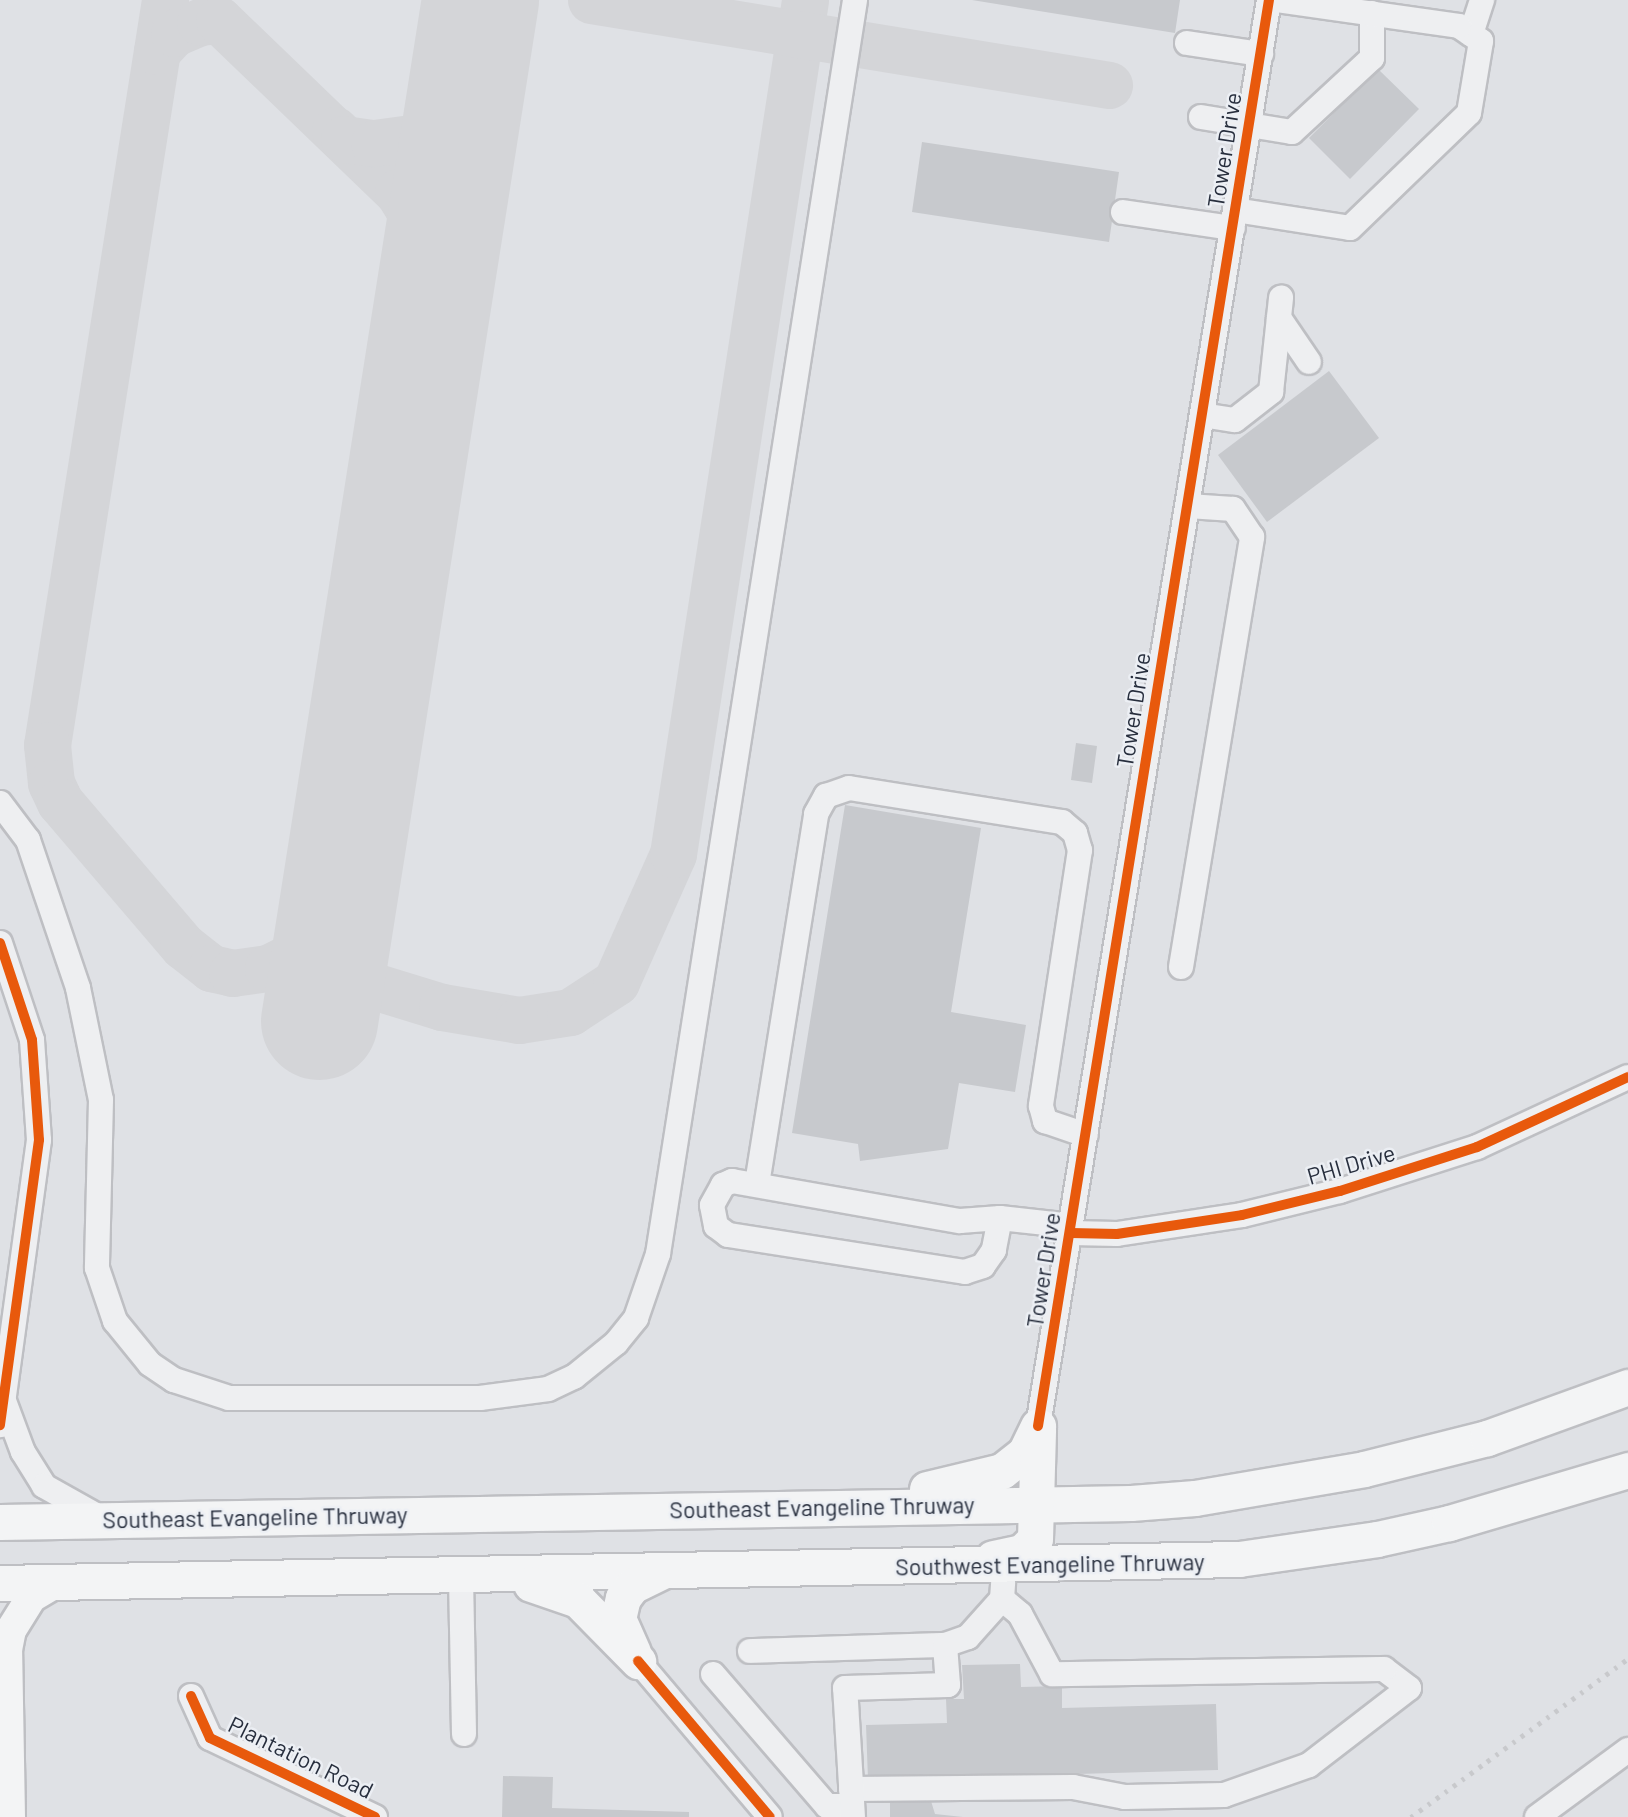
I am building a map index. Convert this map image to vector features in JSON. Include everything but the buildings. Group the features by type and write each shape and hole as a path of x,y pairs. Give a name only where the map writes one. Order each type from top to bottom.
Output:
{"highway":[{"name":"Southeast Evangeline Thruway","path":"0,1522 1037,1505 1195,1498 1326,1479 1487,1438 1628,1387"},
{"path":"955,1564 1028,1548 1036,1535 1038,1426"},
{"path":"819,1507 994,1475 1020,1458 1038,1426"},
{"name":"Southwest Evangeline Thruway","path":"461,1577 955,1564 1003,1582 1294,1553 1449,1523 1628,1470"},
{"path":"955,1564 987,1542 991,1529 986,1514 970,1506"},
{"path":"638,1661 621,1630 618,1612 632,1586 663,1571"},
{"path":"0,1583 461,1577 560,1591 578,1600 638,1661"}],"main road":[{"path":"10,1808 7,1650 11,1630 32,1597 57,1582"}],"street":[{"path":"0,803 28,840 78,988 101,1100 97,1268 115,1321 150,1364 200,1392 239,1399 480,1398 548,1389 574,1377 616,1343 636,1318 658,1254 855,0"},
{"name":"Tower Drive","path":"1038,1426 1269,0"},
{"path":"1123,212 1350,228 1469,113 1481,41 1459,26 1277,0"},
{"path":"1471,34 1482,0"},
{"path":"1201,117 1292,132 1372,58 1372,13"},
{"path":"1188,43 1261,54"},
{"path":"1202,415 1235,421 1271,392 1280,308 1309,362"},
{"path":"1181,967 1252,537 1233,509 1188,506"},
{"path":"757,1184 816,814 826,796 849,788 1062,822 1075,833 1080,850 1041,1105 1045,1121 1086,1135"},
{"path":"0,943 27,1019 38,1093 35,1190 6,1336 0,1424"},
{"name":"PHI Drive","path":"1000,1218 995,1250 983,1266 965,1272 729,1235 716,1226 712,1205 723,1185 732,1181 960,1221 1000,1218 1071,1229 1093,1236 1217,1219 1340,1191 1476,1147 1628,1077"},
{"path":"1,1399 23,1452 44,1486 104,1520"},
{"path":"461,1577 464,1734"},
{"path":"713,1674 827,1806 1073,1787 1125,1797 1224,1795 1309,1765 1409,1688 1384,1669 1052,1674 1003,1582 968,1637 945,1644 750,1651"},
{"path":"852,1804 845,1688 948,1685 945,1644"},
{"path":"638,1661 770,1817"},
{"name":"Plantation Road","path":"191,1696 211,1738 375,1817"},
{"path":"1536,1817 1628,1750"}],"taxiway":[{"path":"165,0 47,745 51,783 60,802 183,946 211,968 232,973 268,968 332,936 370,985 442,1007 519,1020 570,1012 616,982 673,854 805,0"},
{"path":"591,0 1109,85"},
{"path":"157,51 174,33 200,22 219,20 398,192 428,241 435,287"},
{"path":"335,130 344,139 374,143 426,136 447,117 467,86"}],"runway":[{"path":"319,1021 480,0"}],"railway":[{"path":"1411,1817 1628,1659"}],"cycle path":[{"path":"1038,1426 1269,0"},
{"path":"0,943 32,1040 39,1140 0,1425"},
{"path":"1071,1233 1117,1234 1242,1215 1340,1191 1477,1147 1628,1077"},
{"path":"638,1661 770,1817"},
{"path":"191,1696 210,1738 375,1817"}]}
